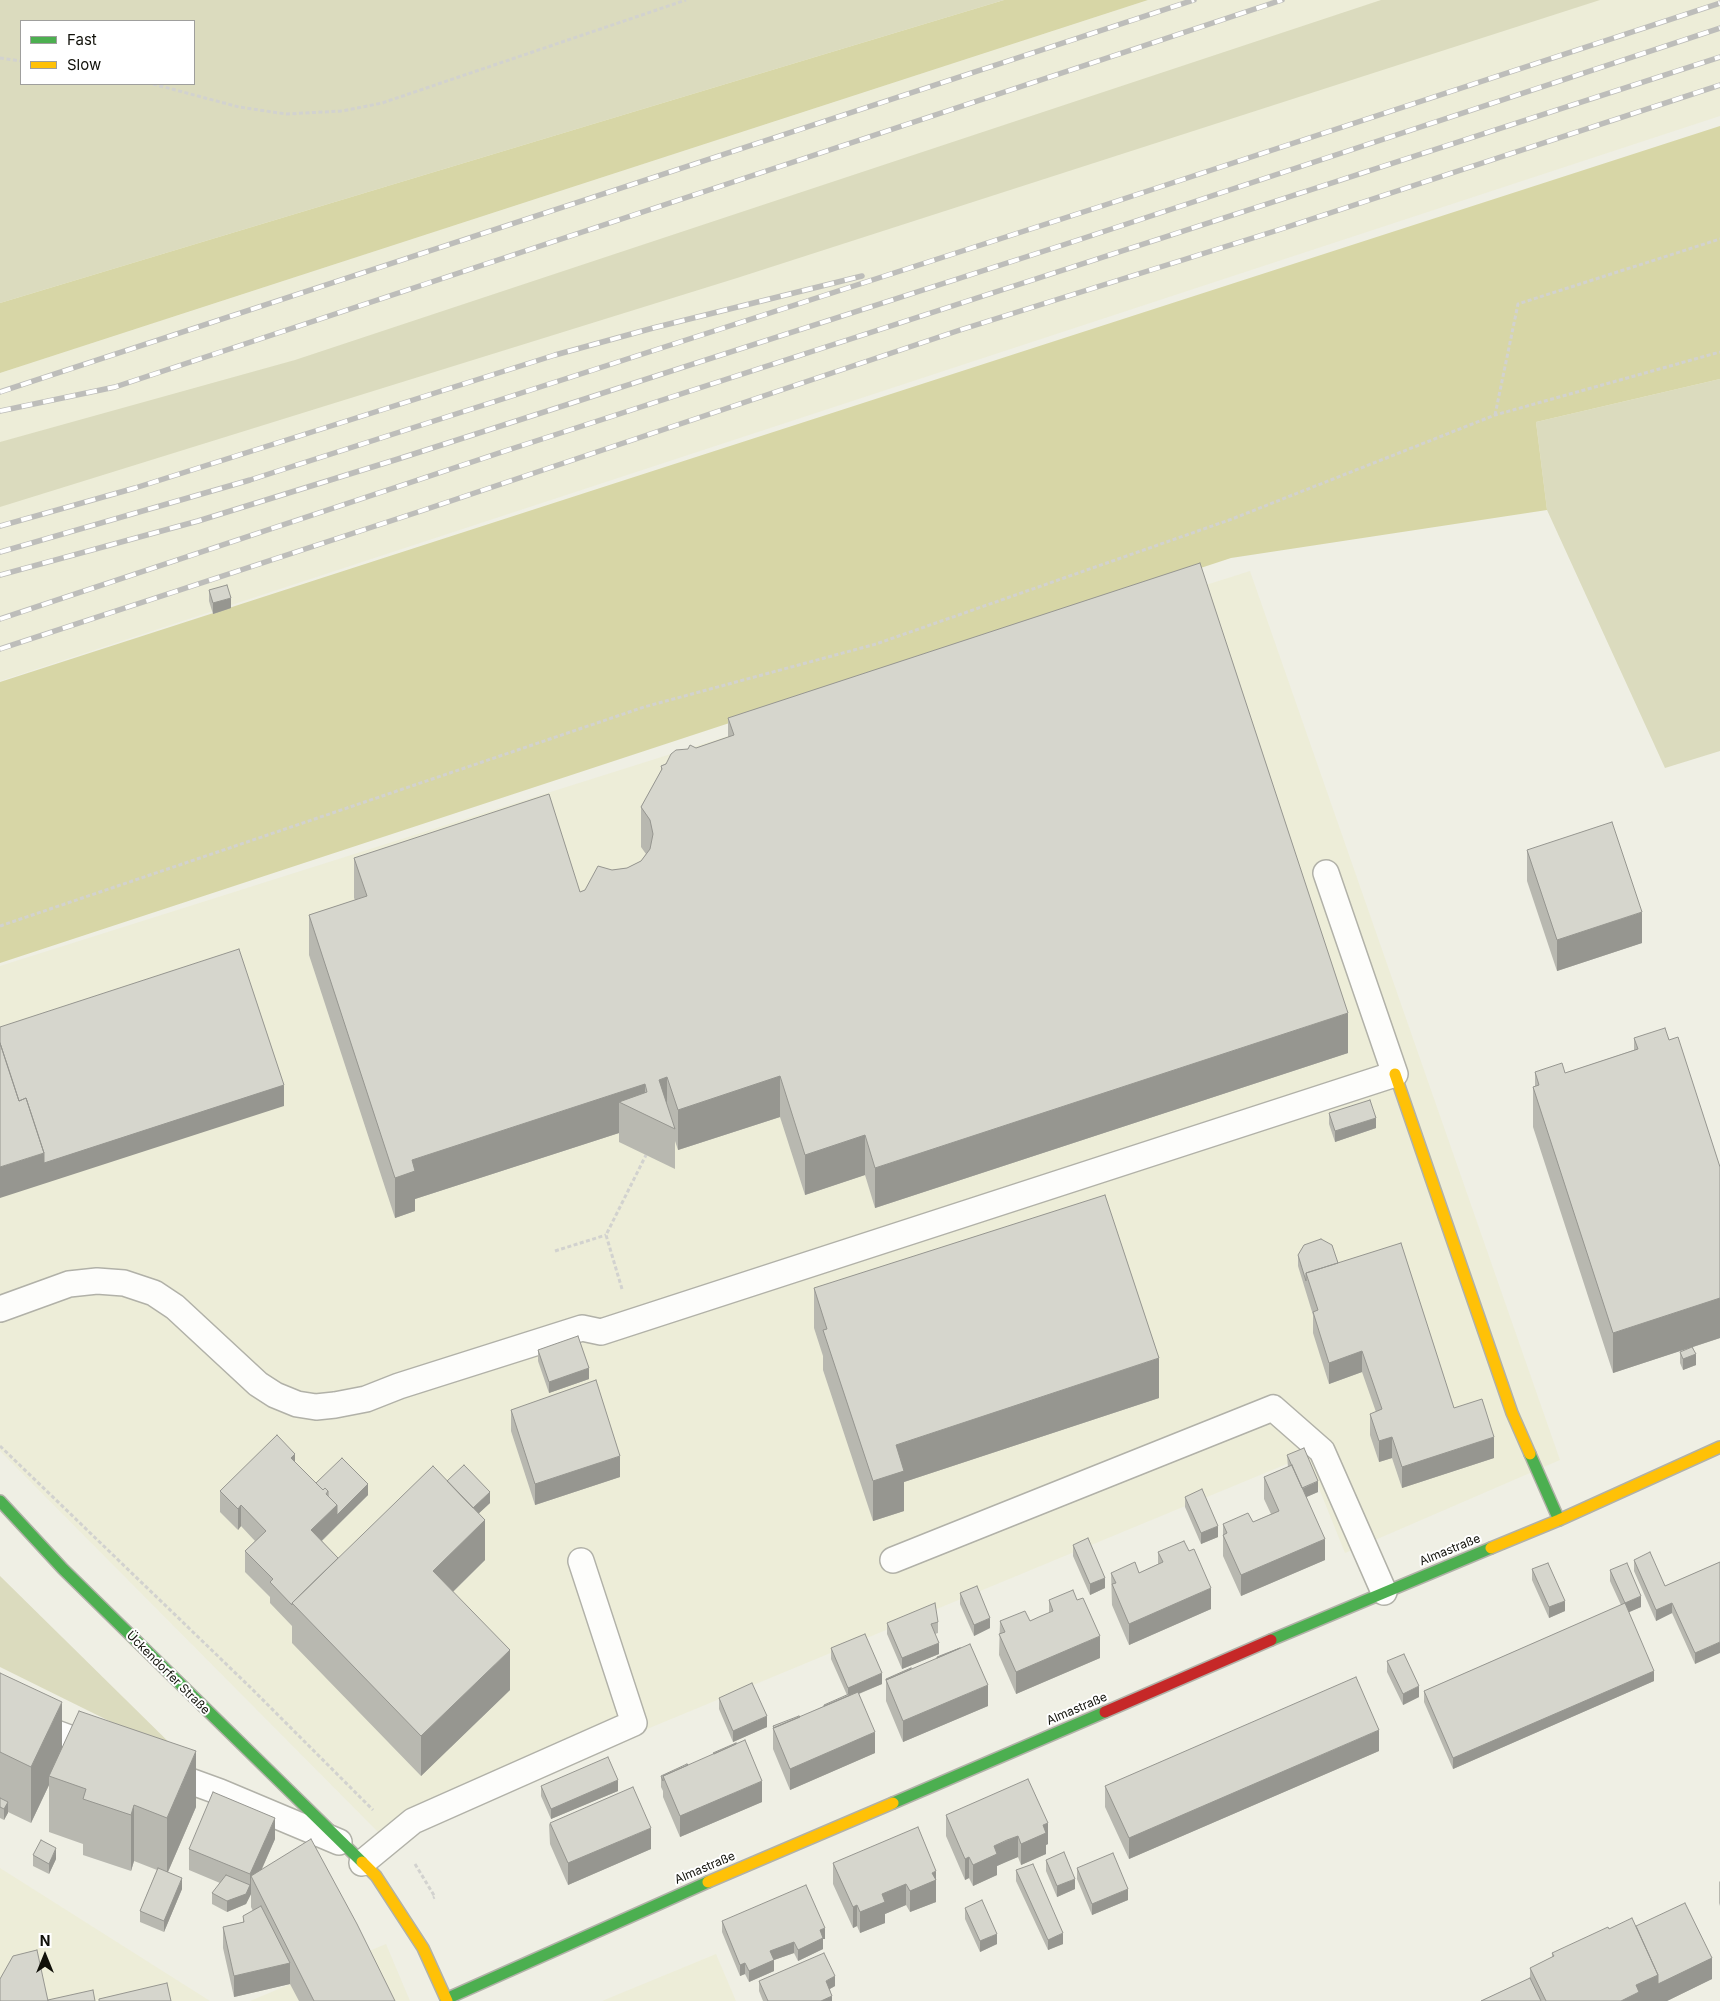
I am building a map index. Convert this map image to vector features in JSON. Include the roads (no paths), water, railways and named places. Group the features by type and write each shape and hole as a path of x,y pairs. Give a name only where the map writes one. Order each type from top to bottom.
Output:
{"street":[{"path":"1395,1074 1512,1413 1559,1520"},
{"name":"Almastraße","path":"447,2000 635,1913 1384,1592 1559,1520 1720,1447"},
{"name":"Ückendorfer Straße","path":"0,1501 63,1569 376,1876 423,1948 447,2000"}],"lane":[{"path":"0,1308 69,1284 97,1281 124,1283 154,1293 175,1307 258,1384 276,1395 297,1404 316,1407 366,1399 399,1386 582,1328 601,1332 632,1320 818,1262 1395,1074 1326,873"},
{"path":"892,1560 1273,1408 1322,1451 1384,1592"},
{"path":"362,1864 413,1821 634,1723 581,1561"},
{"name":"Ückendorfer Straße","path":"0,1708 32,1724 220,1792 340,1842"}],"railway":[{"path":"0,392 1194,0"},
{"path":"0,411 115,387 1282,0"},
{"path":"0,552 250,480 1105,205 1720,3"},
{"path":"0,575 198,521 398,459 1066,244 1720,28"},
{"path":"0,619 505,451 1720,57"},
{"path":"0,649 418,512 960,330 1275,231 1720,85"},
{"path":"0,526 135,488 555,355 653,328 862,276"}]}
